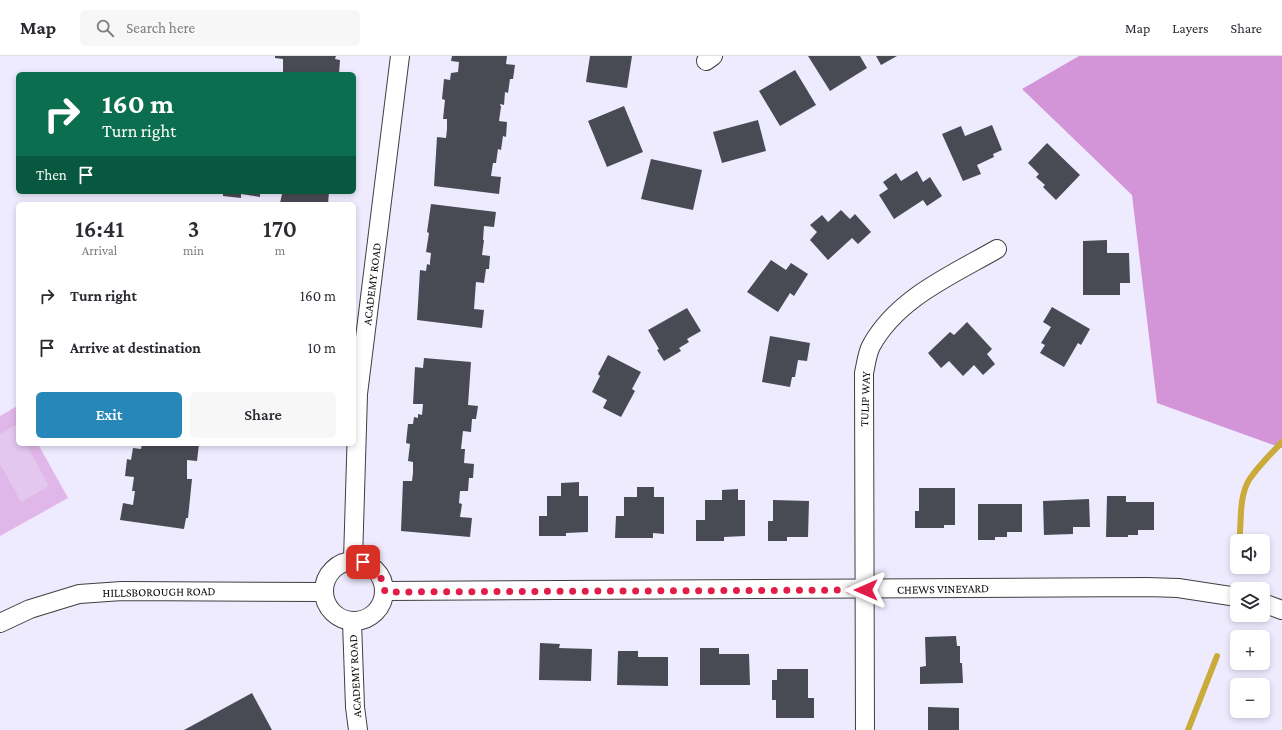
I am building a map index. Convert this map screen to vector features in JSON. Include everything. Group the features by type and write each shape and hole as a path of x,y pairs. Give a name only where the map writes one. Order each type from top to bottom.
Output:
{"street":[{"name":"ACADEMY ROAD","path":"353,560 358,394 400,56"},
{"name":"TULIP WAY","path":"865,730 866,590 864,373 870,347 884,325 901,308 920,294 996,249"},
{"path":"353,560 372,566 379,573 385,592 383,601 378,610 362,621 352,622 336,616 329,609 324,592 325,582 335,567 344,562 353,560"},
{"name":"CHEWS VINEYARD","path":"385,592 1147,587 1178,588 1230,596"},
{"name":"HILLSBOROUGH ROAD","path":"0,622 30,608 80,594 122,591 324,592"},
{"path":"1270,606 1282,610"},
{"name":"ACADEMY ROAD","path":"352,622 355,707 358,730"}],"shaded area":[{"path":"1079,56 1282,56 1282,448 1157,403 1132,195 1022,89"},
{"path":"16,407 16,446 39,446 68,498 0,536 0,416"},
{"path":"16,425 16,446 27,446 49,486 21,502 0,464 0,434"}],"building":[{"path":"275,56 336,56 335,59 340,60 339,72 283,72 283,59 275,58"},
{"path":"452,56 507,56 506,64 515,65 513,79 510,79 508,93 505,92 504,105 500,104 499,121 507,122 506,137 503,136 501,150 498,149 496,163 493,163 491,176 501,177 499,194 434,186 437,137 446,138 447,129 447,119 443,119 445,100 442,99 444,79 450,80 451,73 458,72 459,62 451,61"},
{"path":"590,56 632,56 627,88 586,82"},
{"path":"808,56 860,56 867,68 830,91"},
{"path":"876,56 897,56 881,65"},
{"path":"795,70 816,105 780,126 759,91"},
{"path":"624,106 643,152 607,167 588,121"},
{"path":"758,120 766,151 722,163 713,132"},
{"path":"992,125 1002,150 993,154 994,157 977,165 981,174 963,181 942,134 961,126 965,136"},
{"path":"1047,143 1080,175 1056,200 1043,187 1045,185 1036,177 1039,174 1028,163"},
{"path":"651,159 702,170 693,210 641,199"},
{"path":"917,171 923,182 930,177 942,196 927,206 923,200 894,219 879,195 888,189 883,182 896,173 901,181"},
{"path":"223,194 241,194 241,198 223,196"},
{"path":"241,194 260,194 260,197"},
{"path":"282,194 329,194 328,202 280,202"},
{"path":"431,204 496,212 494,227 484,226 482,255 490,256 489,269 486,269 484,283 476,282 474,309 484,310 482,328 417,320 420,270 426,271 427,264 430,265 431,253 426,252"},
{"path":"841,210 850,219 855,214 871,232 858,244 852,238 828,260 810,240 817,232 810,225 822,215 828,222"},
{"path":"1107,240 1107,253 1129,253 1130,283 1120,283 1120,295 1083,295 1083,241"},
{"path":"771,260 786,270 791,263 808,274 794,296 790,293 778,312 747,292"},
{"path":"1052,307 1090,329 1081,345 1078,343 1064,367 1040,353 1045,345 1041,343 1051,327 1043,322"},
{"path":"687,308 701,331 687,339 689,342 679,348 681,351 664,361 648,330"},
{"path":"967,322 992,349 987,354 995,364 983,375 974,365 963,376 949,361 941,368 928,353 950,332 954,335"},
{"path":"770,336 810,343 807,361 798,360 795,377 792,377 790,387 762,382"},
{"path":"608,355 641,372 632,389 635,391 621,417 603,408 607,400 592,392 600,376 598,374"},
{"path":"424,358 471,362 468,405 478,406 476,419 472,419 471,432 463,431 461,449 465,449 464,463 474,464 473,478 469,478 468,491 460,491 459,503 462,504 460,517 472,518 470,537 401,531 403,481 412,481 413,473 413,462 408,461 410,444 406,443 408,424 413,424 414,417 418,418 418,414 422,415 423,404 413,404 415,367 423,368"},
{"path":"142,446 199,446 197,461 187,460 187,479 192,479 188,518 186,518 184,529 120,520 123,503 133,505 135,491 132,491 134,477 125,476 127,459 131,460 133,448 141,449"},
{"path":"579,482 579,496 588,496 588,532 566,533 566,536 539,536 539,516 547,516 547,496 561,496 561,483"},
{"path":"637,487 654,487 654,497 664,497 664,534 653,533 653,538 615,538 616,516 624,516 624,497 637,497"},
{"path":"919,488 955,488 955,525 944,525 944,528 915,528 915,511 919,511"},
{"path":"738,489 738,500 745,500 745,536 724,537 724,541 696,541 696,520 705,520 705,500 722,500 722,490"},
{"path":"1107,496 1126,496 1126,502 1154,502 1154,530 1138,530 1138,535 1128,535 1128,537 1106,537"},
{"path":"1089,499 1090,527 1073,527 1073,534 1044,535 1043,501"},
{"path":"773,500 809,501 808,537 787,537 787,541 768,541 768,521 773,521"},
{"path":"978,504 1022,504 1022,532 1007,532 1007,537 995,537 995,540 978,540"},
{"path":"956,636 957,646 960,646 960,663 962,663 963,683 920,684 920,667 926,666 925,637"},
{"path":"540,643 560,644 559,648 592,649 591,681 539,680"},
{"path":"700,648 719,648 719,654 749,654 750,685 700,685"},
{"path":"618,651 638,651 638,657 668,657 668,686 617,685"},
{"path":"777,669 808,669 808,698 814,698 814,718 776,718 776,700 772,700 772,680 777,680"},
{"path":"252,693 272,730 184,730"},
{"path":"928,707 959,708 959,730 928,730"}],"waterway":[{"path":"1240,533 1242,506 1246,486 1256,470 1282,442"},
{"path":"1188,730 1217,656"}],"route":[{"path":"363,562 372,566 379,573 385,592 866,590"}]}
